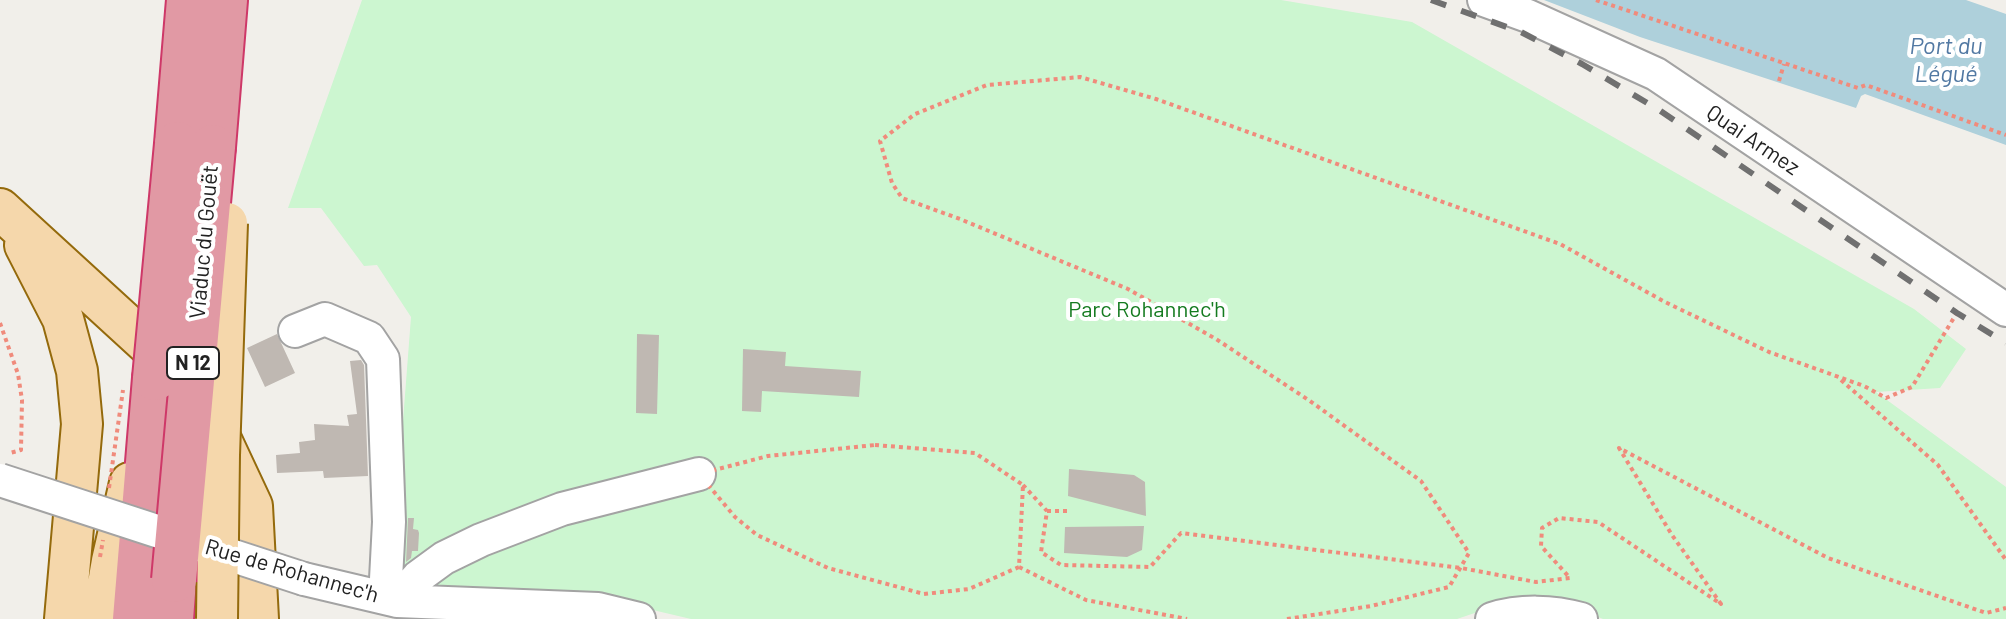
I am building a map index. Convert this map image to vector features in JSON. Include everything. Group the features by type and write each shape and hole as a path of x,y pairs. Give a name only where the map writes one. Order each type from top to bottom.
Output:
{"highway":[{"name":"Viaduc du Gouët","path":"149,582 155,378 189,0"},
{"name":"Viaduc du Gouët","path":"149,582 226,0"},
{"name":"N 12","path":"135,619 149,582"}],"main road":[{"path":"217,619 224,265 232,149 226,0"},
{"path":"6,214 63,319 77,371 82,424 65,619"},
{"path":"6,214 182,375 221,437 252,506 258,619"},
{"path":"102,619 149,582"}],"street":[{"name":"Quai Armez","path":"1484,0 1528,16 1656,74 2006,310"},
{"path":"295,331 325,319 369,338 383,359 391,600"},
{"name":"Rue de Rohannec'h","path":"3,467 304,579 391,600 598,609 639,619"},
{"path":"391,600 444,558 481,540 551,513 699,474"},
{"path":"1492,619 1555,613 1581,619"}],"path":[{"path":"1596,0 1858,88 1866,85 2006,135"},
{"path":"1779,81 1784,63"},
{"path":"1287,619 1371,606 1449,587 1469,553 1421,481 1216,339 1128,289 902,198 892,183 880,141 915,114 987,85 1080,77 1156,99 1560,244 1665,302 1769,352 1864,386 1886,398 1912,387 1972,289"},
{"path":"0,323 18,374 22,400 21,450 3,467"},
{"path":"1837,377 1938,465 2006,560"},
{"path":"1069,511 1047,511 1023,485 975,453 875,445 768,456 699,474 735,517 757,535 828,568 924,594 969,589 1019,567 1086,600 1187,619"},
{"path":"1047,511 1041,552 1061,565 1150,567 1181,533 1461,568 1536,582 1570,578 1541,546 1542,528 1559,518 1598,522 1721,604 1672,535 1619,448 1828,558 1986,613 2006,608"},
{"path":"1019,567 1023,485"}],"green space":[{"name":"Parc Rohannec'h","path":"362,0 1281,0 1412,22 1914,309 1966,349 1940,388 1876,392 2006,487 2006,619 1603,619 1577,608 1510,601 1457,619 691,619 589,595 426,590 412,568 392,564 411,317 377,265 364,266 321,208 288,208"}],"water":[{"name":"Port du Légué","path":"1544,0 1966,0 2006,14 2006,145 1865,94 1856,108 1640,37"}],"building":[{"path":"277,334 295,373 265,387 247,348"},
{"path":"637,334 659,335 657,414 636,413"},
{"path":"743,349 786,352 785,366 861,371 859,397 762,391 761,412 742,411"},
{"path":"361,360 364,365 368,476 324,478 323,471 277,473 276,455 300,453 299,442 315,440 314,424 349,426 347,415 357,414 350,361"},
{"path":"1069,469 1134,475 1145,482 1146,516 1068,496"},
{"path":"408,518 414,518 413,529 419,533 418,551 412,551 411,558 406,562"},
{"path":"1144,526 1142,550 1127,557 1064,553 1065,527"}],"railway":[{"path":"1431,0 1521,32 1582,64 1659,110 1957,313 2006,343"}]}
